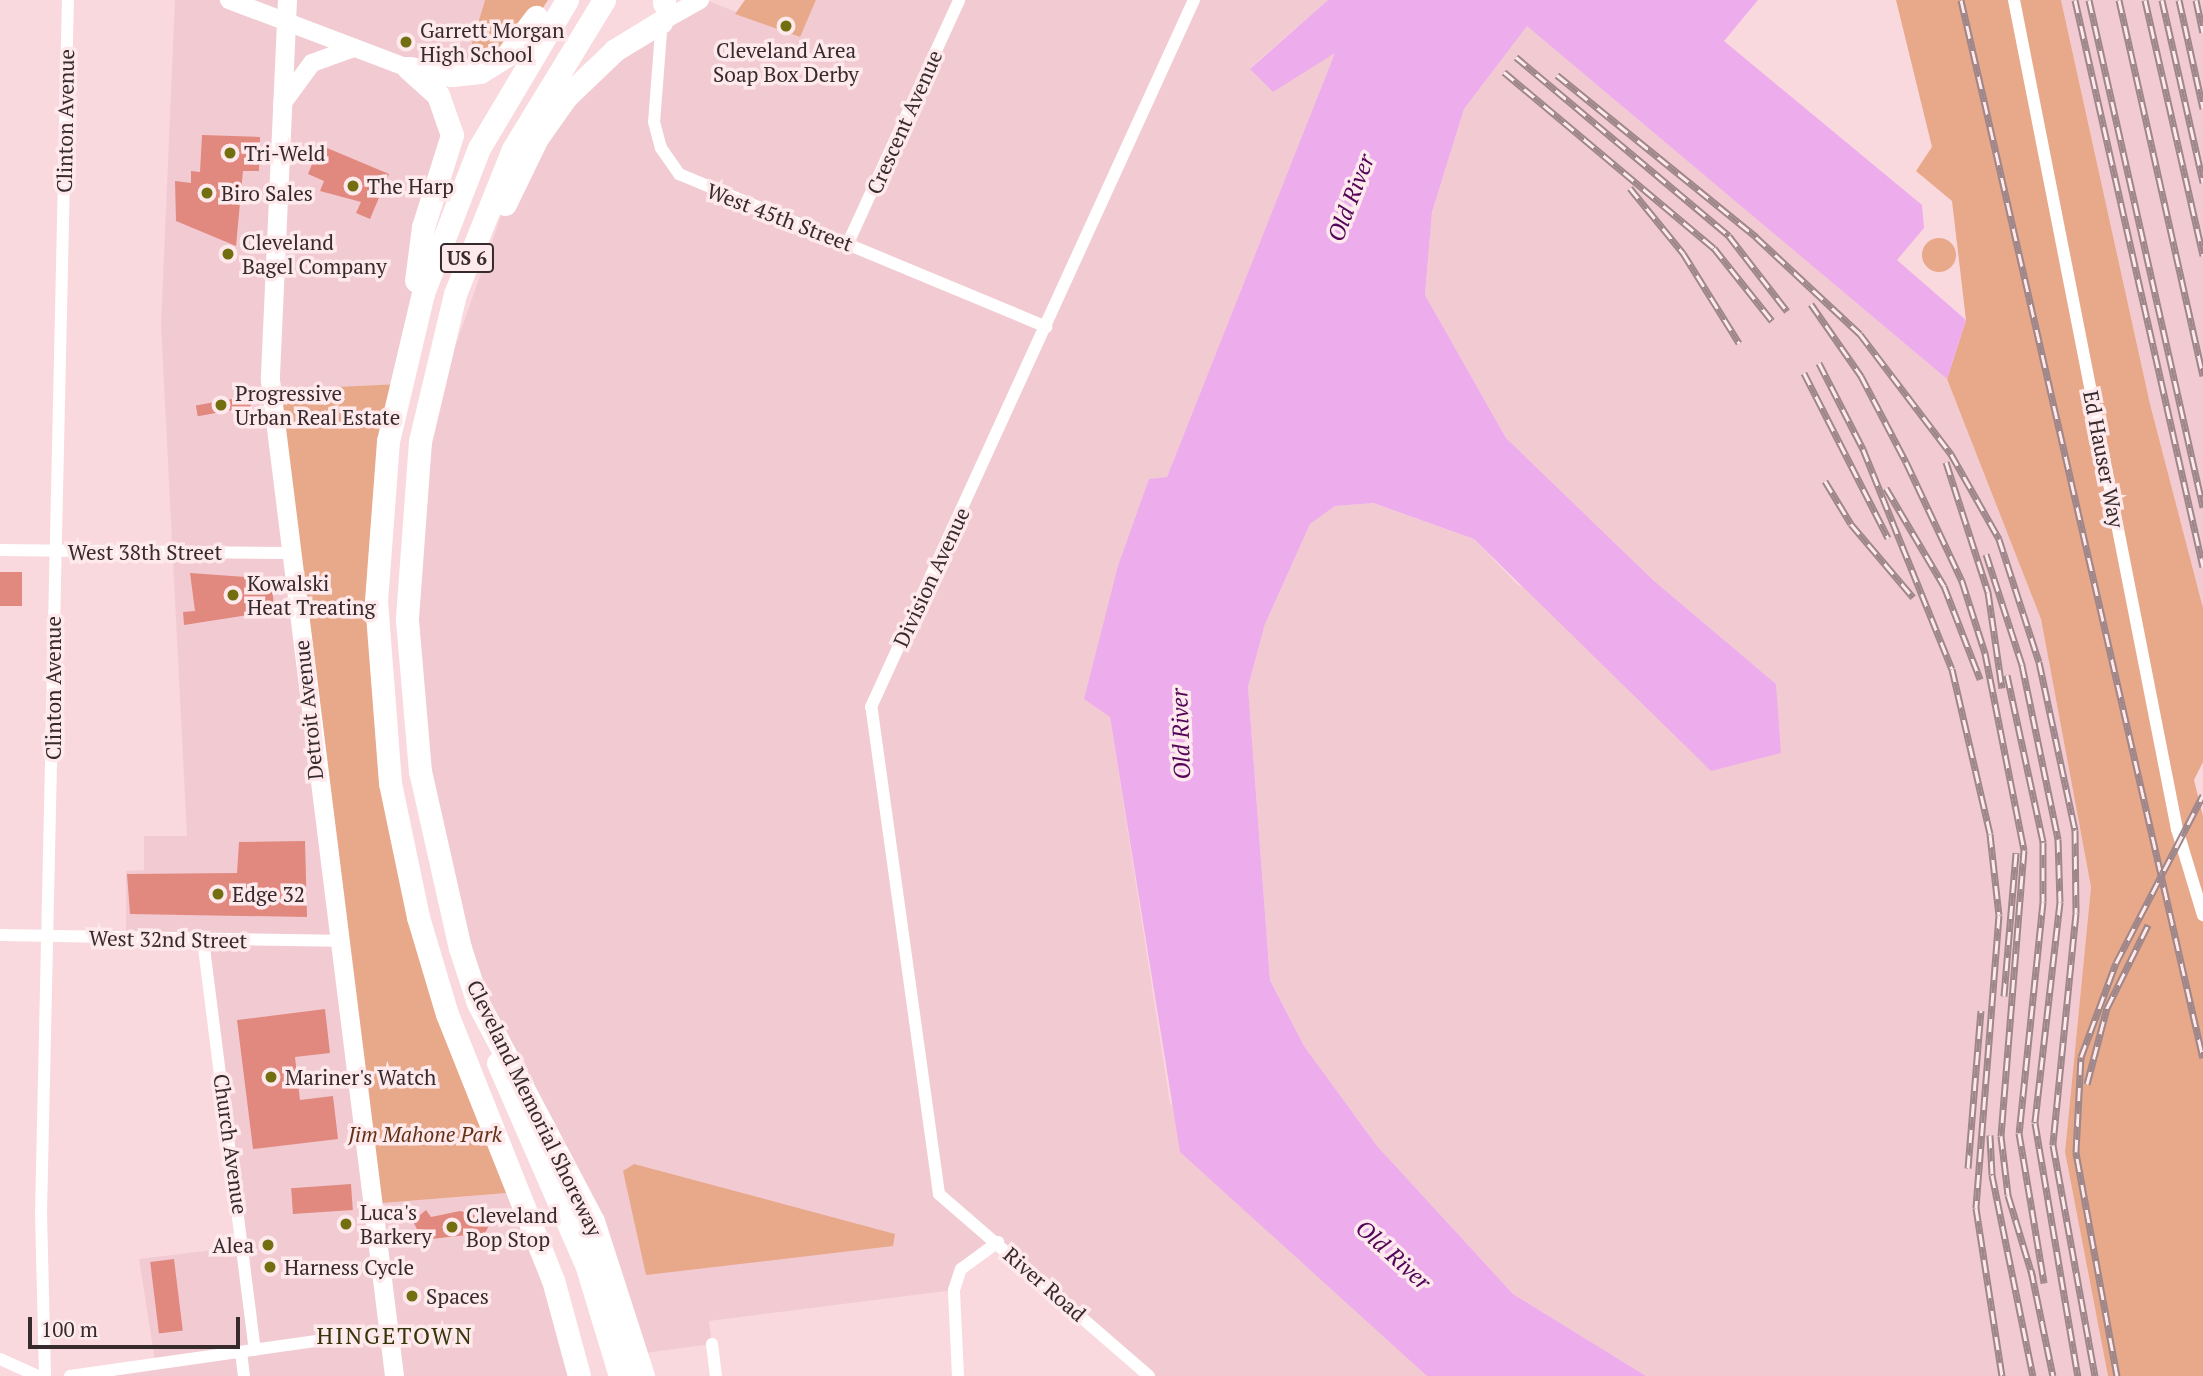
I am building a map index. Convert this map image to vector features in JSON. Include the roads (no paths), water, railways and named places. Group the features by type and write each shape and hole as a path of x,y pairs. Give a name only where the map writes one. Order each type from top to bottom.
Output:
{"highway":[{"path":"408,68 461,75 490,68 515,48 548,0"},
{"name":"Cleveland Memorial Shoreway","path":"566,0 468,172 409,343 381,498 376,601 380,705 410,884 440,993 553,1280 579,1376"},
{"name":"Cleveland Memorial Shoreway","path":"604,0 530,116 467,257 427,404 409,543 409,670 420,771 446,897 478,1003 582,1195 616,1281 643,1376"},
{"path":"409,543 462,322 516,178 577,85 665,6"},
{"path":"408,68 438,95 452,135 422,227 409,343"},
{"name":"US 6","path":"478,1003 508,1092 586,1264 620,1376"},
{"name":"US 6","path":"475,1086 527,1161 559,1229 607,1376"}],"main road":[{"path":"229,0 408,68"},
{"name":"Detroit Avenue","path":"287,0 270,380 336,941 394,1376"},
{"path":"665,6 700,0"},
{"path":"282,104 312,63 354,48"}],"street":[{"name":"Clinton Avenue","path":"46,1376 41,1214 50,936 54,552 68,0"},
{"name":"Crescent Avenue","path":"848,243 959,0"},
{"name":"Division Avenue","path":"939,1194 871,707 1194,0"},
{"name":"Ed Hauser Way","path":"2014,0 2176,829 2186,870 2203,915"},
{"name":"West 45th Street","path":"665,6 654,115 661,148 674,170 1046,327"},
{"name":"West 38th Street","path":"0,550 291,553"},
{"name":"West 32nd Street","path":"0,935 336,941"},
{"name":"Church Avenue","path":"203,940 255,1350"},
{"name":"River Road","path":"939,1194 998,1242 1149,1376"},
{"path":"958,1376 954,1290 961,1269 998,1242"},
{"path":"70,1376 387,1331"},
{"path":"712,1344 716,1376"},
{"path":"242,1352 244,1376"},
{"path":"0,1359 38,1376"}],"water":[{"name":"Old River","path":"1328,0 1758,0 1724,41 1922,205 1924,228 1897,260 1966,320 1947,379 1527,26 1464,109 1432,212 1425,295 1506,438 1653,580 1776,684 1781,753 1711,771 1474,539 1373,503 1335,506 1310,524 1265,624 1248,687 1270,980 1304,1046 1377,1146 1513,1294 1646,1376 1427,1376 1180,1152 1110,717 1084,699 1118,566 1149,479 1167,477 1335,53 1273,92 1250,69"}],"railway":[{"path":"1961,0 2203,1058"},
{"path":"2075,0 2203,567"},
{"path":"2089,0 2203,507"},
{"path":"2119,0 2203,376"},
{"path":"2145,0 2203,256"},
{"path":"2162,0 2203,182"},
{"path":"2179,0 2203,108"},
{"path":"2196,0 2203,32"},
{"path":"1516,57 1729,236 1787,311"},
{"path":"1504,72 1714,248 1772,321"},
{"path":"1557,75 1756,237 1860,334 1951,454 1999,539 2039,662 2075,830 2076,913 2053,1145 2095,1376"},
{"path":"1630,188 1683,253 1739,343"},
{"path":"1811,304 1861,376 1906,462 1962,581 1985,653 2024,850 2001,1136 2008,1195 2033,1278"},
{"path":"1819,363 1863,449 1952,669 1990,834 1999,915 1976,1208 2002,1376"},
{"path":"1804,373 1888,538"},
{"path":"1946,462 1988,592 2002,688"},
{"path":"1825,481 1851,524 1913,597"},
{"path":"1886,488 1944,586 1980,679"},
{"path":"1986,554 2022,665 2058,839 2060,902 2035,1123 2078,1376"},
{"path":"2007,675 2043,842 2043,902 2019,1133 2044,1283"},
{"path":"2117,1376 2076,1152 2081,1057 2116,963 2203,795"},
{"path":"2004,996 2016,853"},
{"path":"2087,1084 2107,1008 2148,925"},
{"path":"1968,1168 1981,1011"},
{"path":"1990,1135 1992,1175 2033,1376"},
{"path":"2031,1270 2053,1376"}],"place":[{"name":"Cleveland Area Soap Box Derby","path":"786,26"},
{"name":"Garrett Morgan High School","path":"406,42"},
{"name":"Tri-Weld","path":"230,153"},
{"name":"The Harp","path":"353,186"},
{"name":"Biro Sales","path":"207,193"},
{"name":"Cleveland Bagel Company","path":"228,254"},
{"name":"Progressive Urban Real Estate","path":"221,405"},
{"name":"Kowalski Heat Treating","path":"233,595"},
{"name":"Edge 32","path":"218,894"},
{"name":"Mariner's Watch","path":"271,1077"},
{"name":"Luca's Barkery","path":"346,1224"},
{"name":"Cleveland Bop Stop","path":"452,1227"},
{"name":"Alea","path":"268,1245"},
{"name":"Harness Cycle","path":"270,1267"},
{"name":"Spaces","path":"412,1296"}],"district":[{"name":"HINGETOWN","path":"395,1336"}],"park label":[{"name":"Jim Mahone Park","path":"425,1134"}]}
